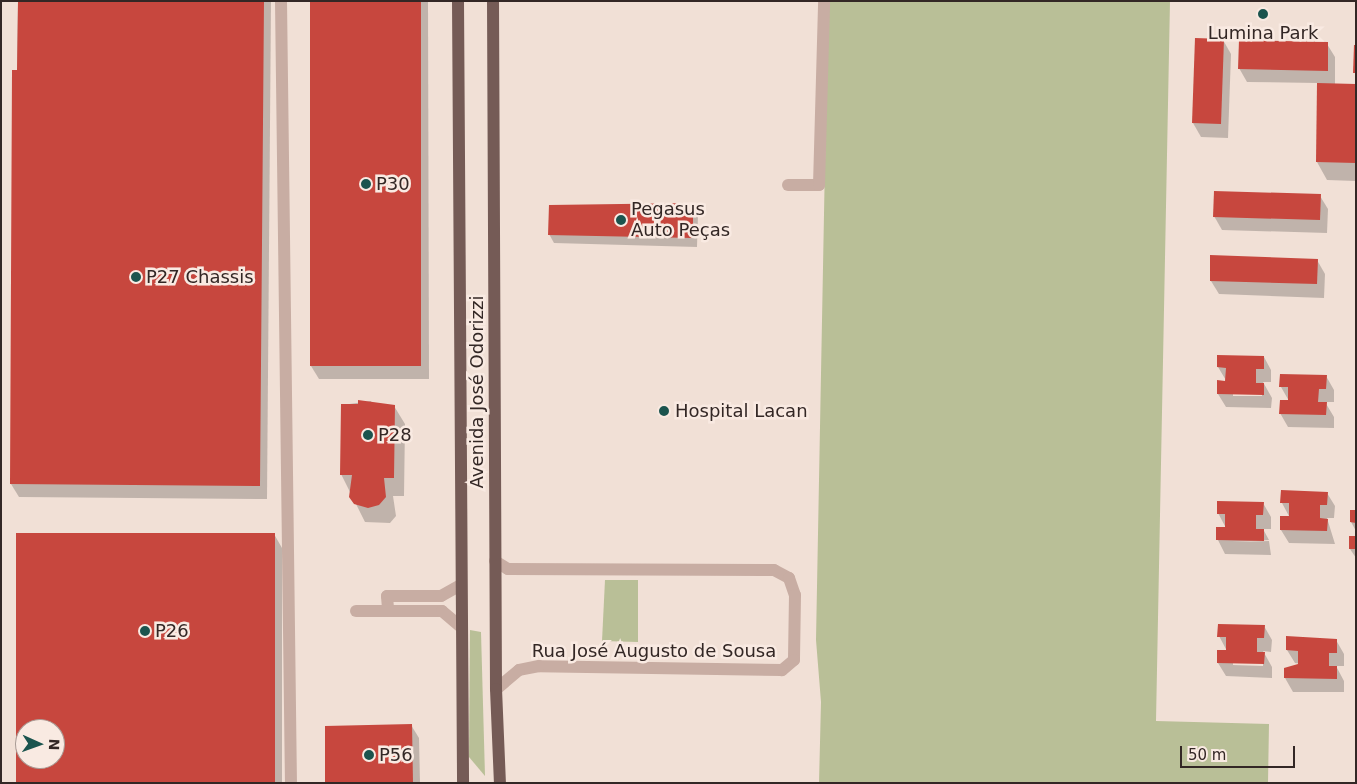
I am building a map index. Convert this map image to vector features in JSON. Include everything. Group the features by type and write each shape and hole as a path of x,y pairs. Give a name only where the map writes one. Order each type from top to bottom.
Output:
{"main road":[{"name":"Avenida José Odorizzi","path":"458,1 460,626 463,783"},
{"name":"Avenida José Odorizzi","path":"492,1 496,689 500,783"}],"street":[{"path":"281,1 291,783"},
{"path":"788,185 819,185 824,1"},
{"name":"Rua José Augusto de Sousa","path":"495,561 508,569 774,570 789,578 795,595 794,660 782,670 539,666 519,670 496,689"},
{"path":"388,608 388,596 442,596 461,585"},
{"path":"442,596 442,611"},
{"path":"356,611 388,608 442,611 460,626"}],"green space":[{"path":"828,1 1170,1 1156,721 1269,724 1268,783 819,783 821,702 816,640"},
{"path":"605,580 638,580 638,642 602,641"},
{"path":"470,630 481,632 485,776 469,757"}],"building":[{"name":"P27 Chassis","path":"18,1 264,1 260,486 10,484 12,70 17,70"},
{"name":"P30","path":"310,1 421,1 421,366 310,366"},
{"path":"1195,38 1224,39 1221,124 1192,123"},
{"path":"1239,40 1328,42 1328,71 1238,69"},
{"path":"1354,45 1356,45 1356,73 1353,73"},
{"path":"1317,83 1356,84 1356,163 1316,162"},
{"path":"1214,191 1321,194 1320,220 1213,217"},
{"name":"Pegasus Auto Peças","path":"693,203 693,238 548,235 549,205"},
{"path":"1210,255 1318,259 1317,284 1210,281"},
{"path":"1217,355 1264,356 1264,369 1256,369 1256,383 1264,383 1264,395 1217,394 1217,380 1225,381 1226,368 1217,367"},
{"path":"1280,374 1327,375 1326,389 1319,389 1318,402 1327,402 1326,415 1279,414 1280,400 1288,400 1288,387 1279,387"},
{"name":"P28","path":"358,400 395,405 394,478 384,478 386,497 379,505 368,508 354,504 349,497 352,475 340,475 341,404 358,404"},
{"path":"1281,490 1328,492 1327,505 1320,505 1320,518 1328,519 1327,531 1280,530 1280,516 1289,516 1289,503 1280,503"},
{"path":"1217,501 1264,502 1263,515 1256,515 1256,529 1264,529 1264,541 1216,540 1216,527 1225,527 1225,514 1217,514"},
{"path":"1350,510 1356,510 1356,523 1350,522"},
{"name":"P26","path":"16,533 275,533 275,783 16,783 16,769 65,769 65,719 16,719"},
{"path":"1349,536 1356,536 1356,549 1349,549"},
{"path":"1218,624 1265,625 1264,638 1257,638 1257,652 1265,652 1264,664 1217,663 1217,650 1226,650 1226,637 1217,637"},
{"path":"1286,636 1337,639 1337,653 1329,653 1329,666 1337,666 1337,679 1284,678 1284,668 1298,664 1298,651 1286,650"},
{"name":"P56","path":"412,724 413,783 325,783 325,726"}],"place":[{"name":"Lumina Park","path":"1263,14"},
{"name":"P30","path":"366,184"},
{"name":"Pegasus Auto Peças","path":"621,220"},
{"name":"P27 Chassis","path":"136,277"},
{"name":"Hospital Lacan","path":"664,411"},
{"name":"P28","path":"368,435"},
{"name":"P26","path":"145,631"},
{"name":"P56","path":"369,755"}]}
